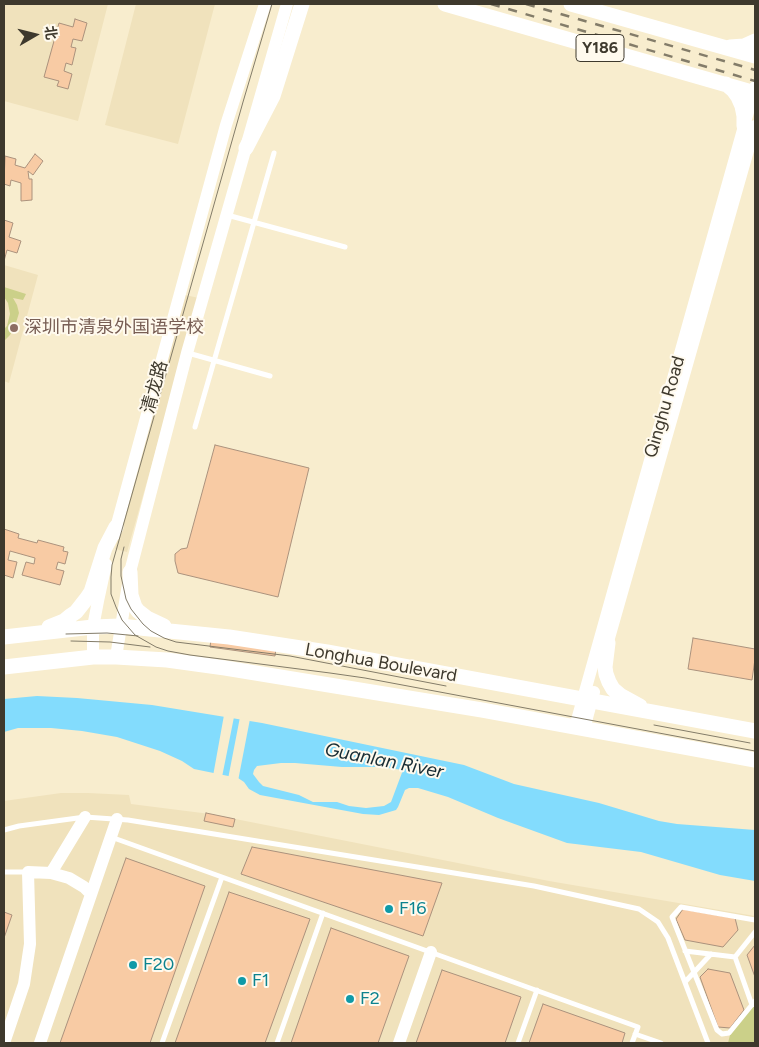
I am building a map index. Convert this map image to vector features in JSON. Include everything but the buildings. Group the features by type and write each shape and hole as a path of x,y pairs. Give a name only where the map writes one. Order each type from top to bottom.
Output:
{"main road":[{"path":"246,148 273,96 302,4"},
{"name":"Y186","path":"445,4 755,91"},
{"name":"Y186","path":"571,4 755,56"},
{"path":"724,47 744,46 755,41"},
{"path":"726,84 738,97 750,126"},
{"path":"31,634 64,621 83,604 91,592 105,548 116,527"},
{"path":"130,572 132,600 138,611 159,625 182,632"},
{"name":"Longhua Boulevard","path":"4,637 93,627 120,626 229,637 327,652 755,731"},
{"path":"608,643 605,667 607,677 613,688 620,695 654,713"},
{"name":"Longhua Boulevard","path":"4,667 92,657 167,660 234,669 482,710 755,760"}],"street":[{"name":"清龙路","path":"92,657 93,627 116,527 226,125 265,4"},
{"name":"清龙路","path":"116,657 130,572 187,353 287,4"},
{"name":"Qinghu Road","path":"587,700 608,643 750,126 755,91"},
{"name":"Qinghu Road","path":"579,728 750,126"},
{"path":"51,873 85,818"},
{"path":"40,1043 117,819"},
{"path":"4,1043 24,984 30,944 28,872 51,873 69,878 84,887 91,894"},
{"path":"399,1043 431,952"}],"lane":[{"path":"195,427 274,153"},
{"path":"227,215 345,247"},
{"path":"187,353 270,376"},
{"path":"4,830 19,826 85,818 128,820 534,886 639,909 658,922 668,938 708,1043"},
{"path":"111,837 638,1027 632,1043"},
{"path":"4,872 28,872"},
{"path":"162,1043 222,877"},
{"path":"735,957 754,1003 729,1033 722,1034 716,1030 672,917 681,906 755,920"},
{"path":"277,1043 323,913"},
{"path":"735,957 755,932"},
{"path":"686,951 735,957"},
{"path":"685,982 711,954"},
{"path":"518,1043 537,990"},
{"path":"635,1034 661,1043"}],"shaded area":[{"path":"4,4 108,4 78,121 4,101"},
{"path":"136,4 215,4 178,144 105,125"},
{"name":"深圳市清泉外国语学校","path":"4,265 38,275 9,383 4,381"},
{"path":"185,295 199,298 127,552 115,549"},
{"path":"61,793 129,795 131,804 210,814 549,881 755,916 755,1043 4,1043 4,801"}],"green space":[{"path":"4,287 26,294 23,300 13,298 19,313 15,326 4,341 4,329 7,326 10,314 8,303 4,297"},
{"path":"755,1004 755,1043 728,1043 730,1035"}],"water":[{"name":"Guanlan River","path":"37,696 77,698 152,705 262,723 464,765 514,784 599,803 659,821 755,830 755,881 720,875 641,852 567,843 498,818 448,797 418,788 405,790 396,810 379,815 363,814 260,795 249,789 238,778 194,769 160,751 117,737 51,728 18,728 4,732 4,699","holes":["295,763 342,767 380,767 403,770 391,802 384,806 366,808 337,802 313,802 299,795 263,786 253,774 257,766"]}],"pier":[{"path":"224,715 234,717 222,777 213,776"},
{"path":"240,717 250,719 238,781 228,779"}],"tram line":[{"path":"272,4 112,565 111,594 122,620 135,635 156,647 168,651 365,678 755,751"},
{"path":"124,547 121,559 121,576 126,599 143,624 164,638 176,642 290,656 446,686"},
{"path":"66,634 107,633 138,636"},
{"path":"71,641 110,642 150,647"},
{"path":"654,725 750,743"}],"railway":[{"path":"491,4 755,81"},
{"path":"526,4 755,70"}],"place":[{"name":"深圳市清泉外国语学校","path":"14,328"},
{"name":"F16","path":"389,909"},
{"name":"F20","path":"133,965"},
{"name":"F1","path":"242,981"},
{"name":"F2","path":"350,999"}]}
